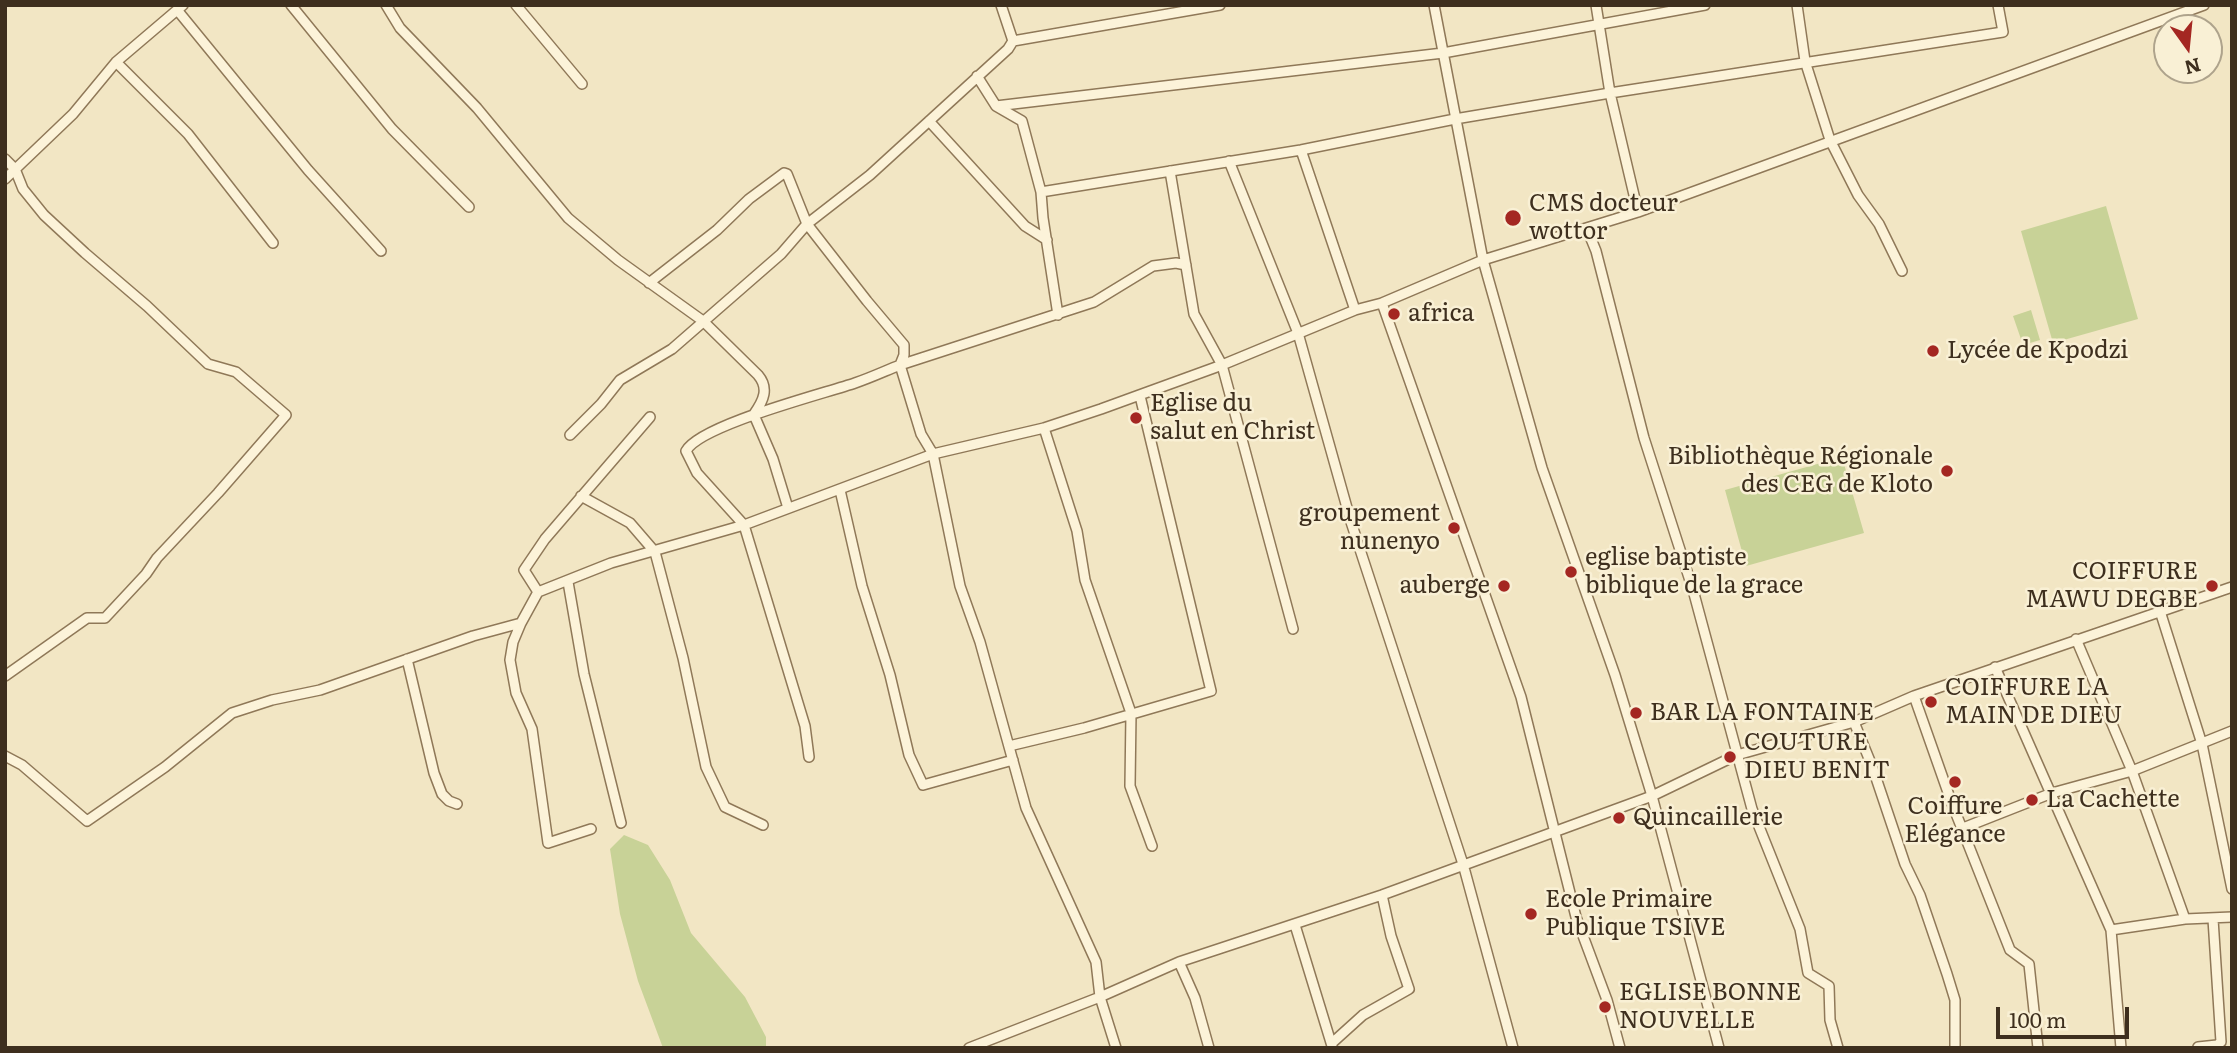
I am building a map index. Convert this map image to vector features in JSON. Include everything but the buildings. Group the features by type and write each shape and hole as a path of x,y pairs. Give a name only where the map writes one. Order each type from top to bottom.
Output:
{"street":[{"path":"291,5 392,129 469,207"},
{"path":"386,5 400,28 477,108 568,218 649,283 703,321 764,382 766,390 754,415 773,459 788,508"},
{"path":"516,5 582,83"},
{"path":"1001,5 1013,41"},
{"path":"570,435 620,380 672,349 781,254 807,224 870,176 1008,49 1013,41 1220,5"},
{"path":"1434,5 1483,260 1542,468 1615,675 1652,796 1719,1048"},
{"path":"1596,5 1610,93 1638,212"},
{"path":"996,106 1443,53 1705,5"},
{"path":"1797,5 1805,61 1830,140 1858,195 1879,224 1902,271"},
{"path":"1041,192 1301,150 1455,119 1610,93 2003,32 1998,5"},
{"path":"592,829 548,843 532,729 516,693 510,660 513,642 538,592 611,563 744,525 933,454 1044,428 1140,396 1355,310 1382,303 1483,260 1638,212 2204,5"},
{"path":"5,179 73,114 116,62 181,8 308,170 381,251"},
{"path":"116,62 188,134 273,243"},
{"path":"978,76 996,106 1022,121 1041,192 1058,314"},
{"path":"929,121 1025,226 1047,240"},
{"path":"1301,150 1355,310"},
{"path":"5,159 15,169 23,189 44,215 85,253 147,306 208,364 236,372 286,415 218,494 104,618 87,618 5,676"},
{"path":"1229,160 1298,333 1351,522 1463,864 1513,1048"},
{"path":"1170,171 1194,314 1222,365 1293,629"},
{"path":"649,283 717,230 779,174 788,174 807,224 904,345 900,365 920,434 933,454 960,586 980,642 1026,808 1096,962 1100,997 1116,1048"},
{"path":"1587,229 1596,251 1644,438 1693,590 1752,809 1800,929 1808,973 1829,986 1830,1020 1837,1047"},
{"path":"809,757 804,726 744,525 697,473 686,451 689,446 707,435 754,415 1094,302 1153,266 1176,262 1186,265"},
{"path":"1382,303 1521,697 1576,917 1608,1000 1620,1048"},
{"path":"1009,746 1084,728 1210,691 1140,396"},
{"path":"538,592 524,570 580,496 650,417"},
{"path":"1044,428 1077,531 1085,580 1132,713 1130,786 1152,846"},
{"path":"840,490 862,586 890,675 909,755 923,785 1013,760"},
{"path":"580,496 630,523 655,552 683,658 706,767 725,807 763,825"},
{"path":"568,582 584,674 621,823"},
{"path":"969,1048 1100,997 1179,962 1382,895 1652,796 1737,755 1854,722 1914,696 1995,667 2232,587"},
{"path":"2160,611 2202,744 2232,889"},
{"path":"5,756 22,765 87,821 165,767 232,713 320,690 473,636 521,623"},
{"path":"2076,639 2132,771 2185,919"},
{"path":"407,659 442,794 457,804"},
{"path":"1995,667 2111,930 2121,1048"},
{"path":"1914,696 2010,950 2029,964 2038,1048"},
{"path":"1854,722 1947,974 1955,1000 1955,1048"},
{"path":"1963,828 2052,793 2132,771 2232,731"},
{"path":"1295,925 1332,1045 1363,1015 1409,989 1391,936 1382,895"},
{"path":"2111,930 2185,919 2232,918"},
{"path":"2198,1047 2221,1042 2214,919"},
{"path":"1179,962 1195,998 1209,1048"},
{"path":"1002,1036 1007,1048"}],"green space":[{"path":"2106,206 2138,319 2053,343 2021,231"},
{"path":"2031,310 2040,340 2023,345 2013,316"},
{"path":"1842,457 1864,533 1746,566 1725,490"},
{"path":"624,835 648,845 670,880 691,933 745,997 766,1037 766,1048 663,1048 638,981 620,914 610,849"}],"place":[{"name":"CMS docteur wottor","path":"1513,218"},
{"name":"africa","path":"1394,314"},
{"name":"Lycée de Kpodzi","path":"1933,351"},
{"name":"Eglise du salut en Christ","path":"1136,418"},
{"name":"Bibliothèque Régionale des CEG de Kloto","path":"1947,471"},
{"name":"groupement nunenyo","path":"1454,528"},
{"name":"eglise baptiste biblique de la grace","path":"1571,572"},
{"name":"auberge","path":"1504,586"},
{"name":"COIFFURE MAWU DEGBE","path":"2212,586"},
{"name":"COIFFURE LA MAIN DE DIEU","path":"1931,702"},
{"name":"BAR LA FONTAINE","path":"1636,713"},
{"name":"COUTURE DIEU BENIT","path":"1730,757"},
{"name":"Coiffure Elégance","path":"1955,782"},
{"name":"La Cachette","path":"2032,800"},
{"name":"Quincaillerie","path":"1619,818"},
{"name":"Ecole Primaire Publique TSIVE","path":"1531,914"},
{"name":"EGLISE BONNE NOUVELLE","path":"1605,1007"}]}
